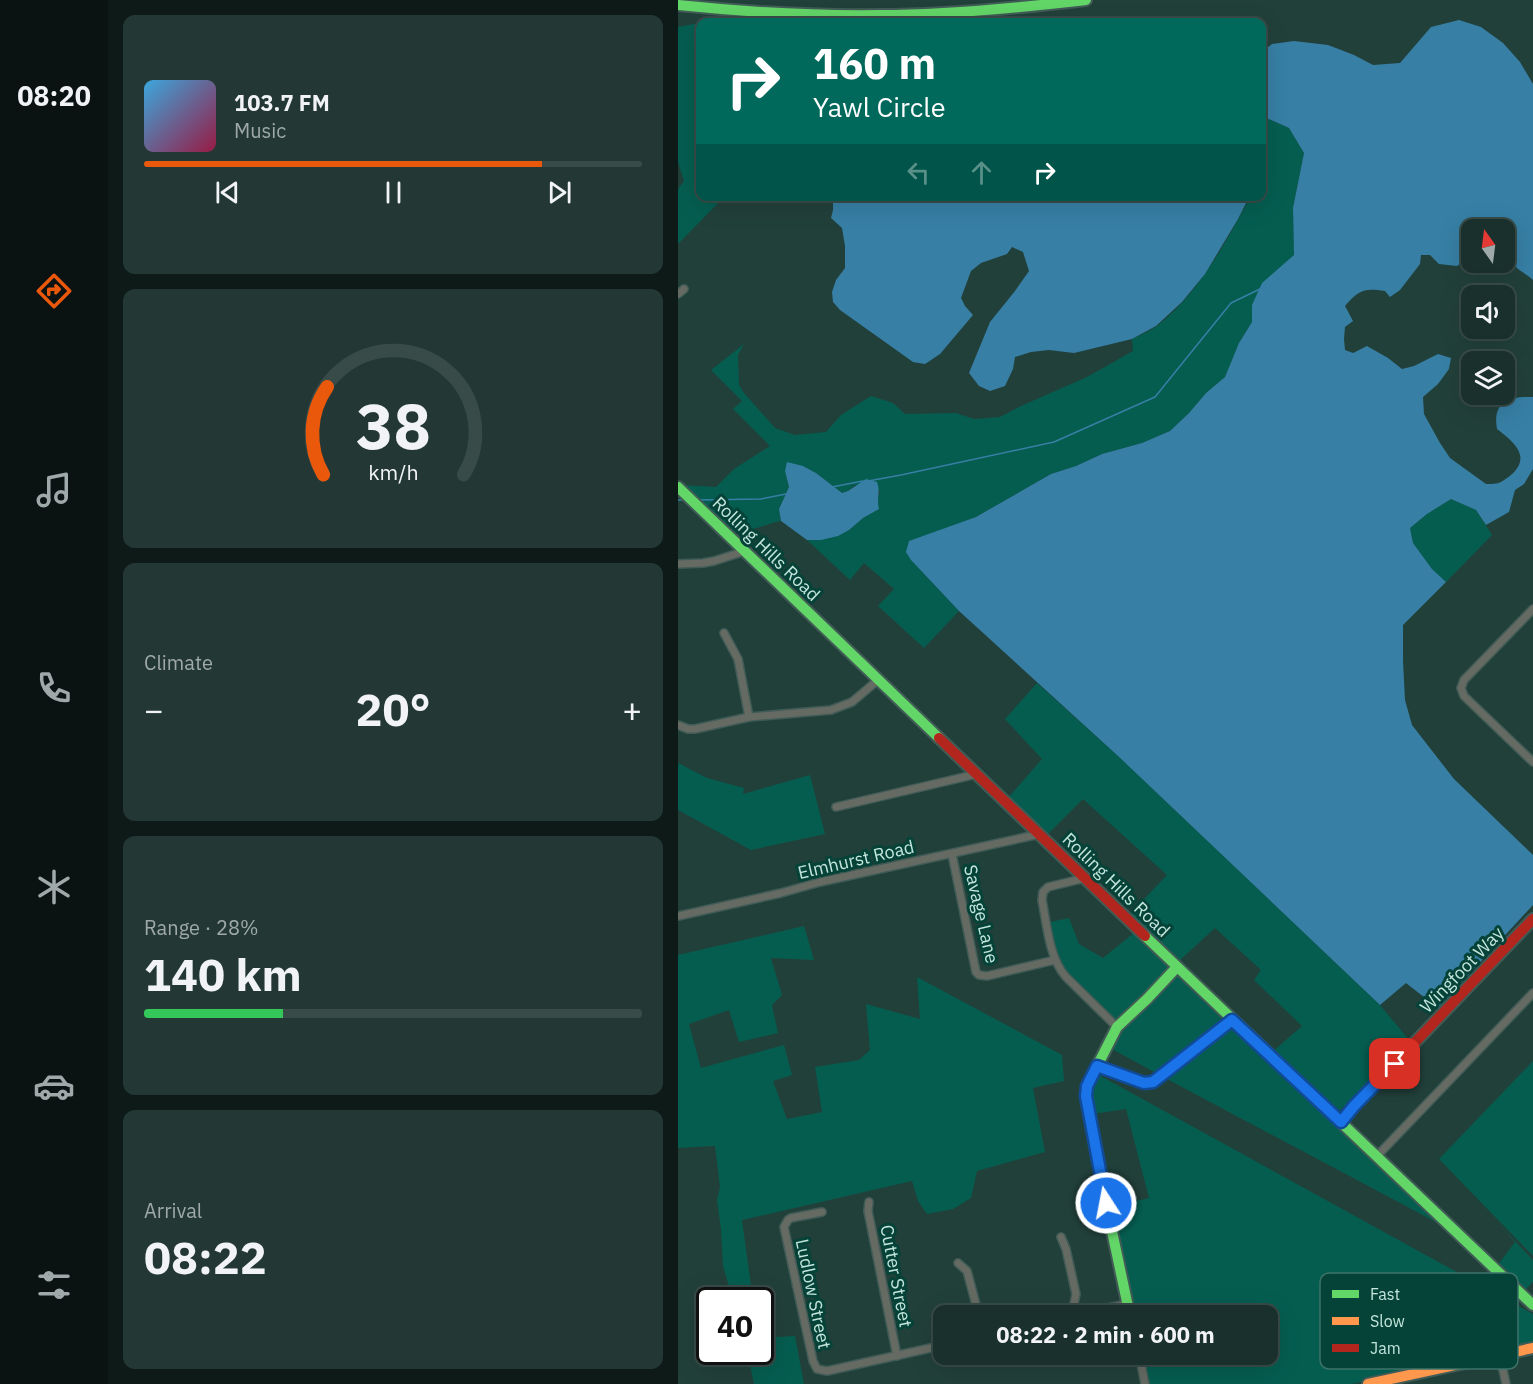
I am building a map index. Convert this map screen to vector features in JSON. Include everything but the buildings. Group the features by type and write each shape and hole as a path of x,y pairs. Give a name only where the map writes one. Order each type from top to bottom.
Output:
{"main road":[{"path":"678,5 802,15 890,16 993,11 1086,0"},
{"name":"Rolling Hills Road","path":"678,487 1232,1020 1499,1273"},
{"name":"Wingfoot Way","path":"1341,1122 1533,920"},
{"path":"1127,1304 1086,1096 1087,1086 1118,1027 1177,967"},
{"name":"Rolling Hills Road","path":"1518,1291 1533,1305"},
{"path":"1518,1352 1533,1348"},
{"path":"1368,1384 1439,1369"}],"street":[{"path":"678,564 714,561 745,551"},
{"path":"1533,609 1461,685 1464,696 1533,762"},
{"path":"724,633 738,659 749,717"},
{"path":"678,725 695,729 749,717 823,712 840,708 858,698 878,680"},
{"path":"836,807 977,774"},
{"name":"Elmhurst Road","path":"678,916 1040,834"},
{"name":"Savage Lane","path":"952,854 976,972 987,976 1055,960"},
{"path":"1085,879 1048,887 1043,892 1042,900 1055,960 1066,977 1118,1027"},
{"path":"1377,1156 1533,993"},
{"path":"1097,1066 1144,1083 1153,1082 1232,1020"},
{"name":"Cutter Street","path":"869,1202 868,1211 897,1356"},
{"name":"Ludlow Street","path":"822,1212 791,1218 784,1227 814,1366 827,1371 897,1356"},
{"path":"1061,1237 1076,1294 1074,1305"},
{"path":"958,1263 967,1270 976,1305"},
{"path":"1122,1305 1127,1304"},
{"path":"897,1356 933,1348"},
{"path":"1141,1365 1145,1384"},
{"path":"1503,1369 1506,1384"}],"green space":[{"path":"696,24 696,201 720,201 678,244 678,189 684,181 678,162 678,27"},
{"path":"1266,118 1289,128 1304,153 1293,208 1294,255 1252,305 1252,322 1239,343 1225,377 1206,393 1170,431 1051,474 976,517 909,542 911,560 959,611 924,648 878,606 894,589 864,563 850,580 807,540 821,540 849,530 878,509 880,491 855,485 842,493 803,466 785,471 789,487 779,509 781,521 734,532 707,512 680,485 716,487 734,469 770,446 733,409 742,401 711,370 744,344 738,355 739,385 775,428 795,435 826,432 841,415 871,396 893,403 905,414 956,413 974,419 1000,417 1087,377 1133,351 1132,339 1157,326 1172,313 1198,284 1220,251 1248,201 1266,201"},
{"path":"1451,499 1476,510 1492,535 1446,582 1432,569 1413,543 1410,528"},
{"path":"1037,683 1118,756 1380,1005 1410,1041 1338,1112 1342,1116 1271,1053 1302,1026 1254,980 1261,970 1215,928 1177,963 1128,916 1167,875 1083,799 1046,836 1007,799 1042,759 1005,719"},
{"path":"678,763 707,778 744,788 743,794 810,775 825,834 751,850 678,810"},
{"path":"1069,918 1079,944 1103,958 1135,932 1172,967 1117,1022 1068,975 1060,963 1050,922"},
{"path":"804,926 814,960 771,958 782,995 772,1005 778,1033 739,1042 729,1010 689,1024 701,1068 784,1045 792,1075 773,1081 787,1119 822,1112 815,1067 859,1060 870,1050 866,1004 920,1019 917,977 1062,1055 1064,1081 1033,1088 1045,1152 977,1171 971,1198 953,1209 927,1214 918,1201 912,1181 742,1220 751,1287 729,1287 723,1266 717,1200 720,1187 715,1146 678,1148 678,955"},
{"path":"1177,972 1227,1019 1158,1074 1110,1048 1120,1029"},
{"path":"1232,1024 1449,1229 1165,1078"},
{"path":"1533,1061 1533,1256 1439,1159"},
{"path":"1097,1074 1459,1273 1320,1273 1320,1369 1420,1369 1352,1384 1148,1384 1144,1365 1278,1365 1278,1305 1131,1305 1110,1207 1149,1198 1126,1109 1092,1114 1089,1096"},
{"path":"1494,1219 1533,1260 1533,1282 1526,1289 1527,1294 1518,1286 1518,1273 1504,1273 1497,1266 1515,1242"},
{"path":"1518,1306 1533,1314 1533,1344 1518,1347"},
{"path":"774,1336 795,1336 804,1384 754,1384 750,1365 774,1365"}],"water":[{"path":"1459,20 1481,27 1503,43 1520,62 1533,84 1533,280 1515,266 1515,219 1461,219 1461,263 1457,266 1439,264 1430,255 1421,255 1420,264 1400,290 1390,297 1385,291 1362,291 1345,306 1353,321 1345,327 1345,350 1353,353 1367,346 1402,369 1414,366 1438,354 1451,358 1449,369 1438,384 1423,397 1424,414 1450,458 1486,484 1499,483 1515,471 1520,464 1519,451 1497,429 1497,412 1500,406 1515,405 1515,398 1533,397 1533,469 1524,484 1515,490 1509,512 1486,525 1476,510 1451,499 1410,528 1413,543 1432,569 1446,582 1403,625 1405,700 1412,725 1454,779 1533,855 1533,905 1438,1008 1406,983 1380,1005 1118,756 959,611 906,552 909,541 976,517 1051,474 1170,431 1206,393 1225,377 1239,343 1252,322 1252,305 1262,283 1294,255 1293,208 1304,153 1289,128 1266,118 1266,49 1272,44 1294,41 1328,45 1373,65 1400,63 1431,27"},
{"path":"833,201 1247,201 1205,274 1182,302 1156,326 1132,339 1074,353 1049,350 1015,357 1013,369 1005,386 990,391 979,386 969,373 990,322 1029,271 1023,252 1012,247 1007,254 981,263 971,271 961,298 973,315 940,354 925,364 913,362 840,310 833,302 832,292 836,280 845,268 845,246 842,228 831,218"},
{"path":"787,462 803,466 816,473 842,493 866,479 877,482 879,509 838,536 807,540 781,521 779,509 789,487 785,471"}],"waterway":[{"path":"868,481 1054,442 1155,397 1231,303 1260,289"},
{"path":"832,487 863,481"},
{"path":"698,500 761,499 786,494"},
{"path":"678,500 684,500"}],"traffic: fast":[{"path":"678,5 753,12 906,15 1086,0"},
{"path":"678,487 939,738"},
{"path":"1145,936 1499,1273"},
{"path":"1128,1305 1086,1096 1087,1086 1117,1027 1177,967"},
{"path":"1518,1291 1533,1305"}],"traffic: slow":[{"path":"1518,1351 1533,1348"},
{"path":"1368,1384 1437,1369"}],"traffic: jam":[{"path":"939,738 1145,936"},
{"path":"1341,1122 1533,919"}],"route":[{"path":"1106,1203 1086,1096 1087,1086 1097,1066 1144,1083 1153,1082 1232,1020 1341,1122 1395,1064"}]}
